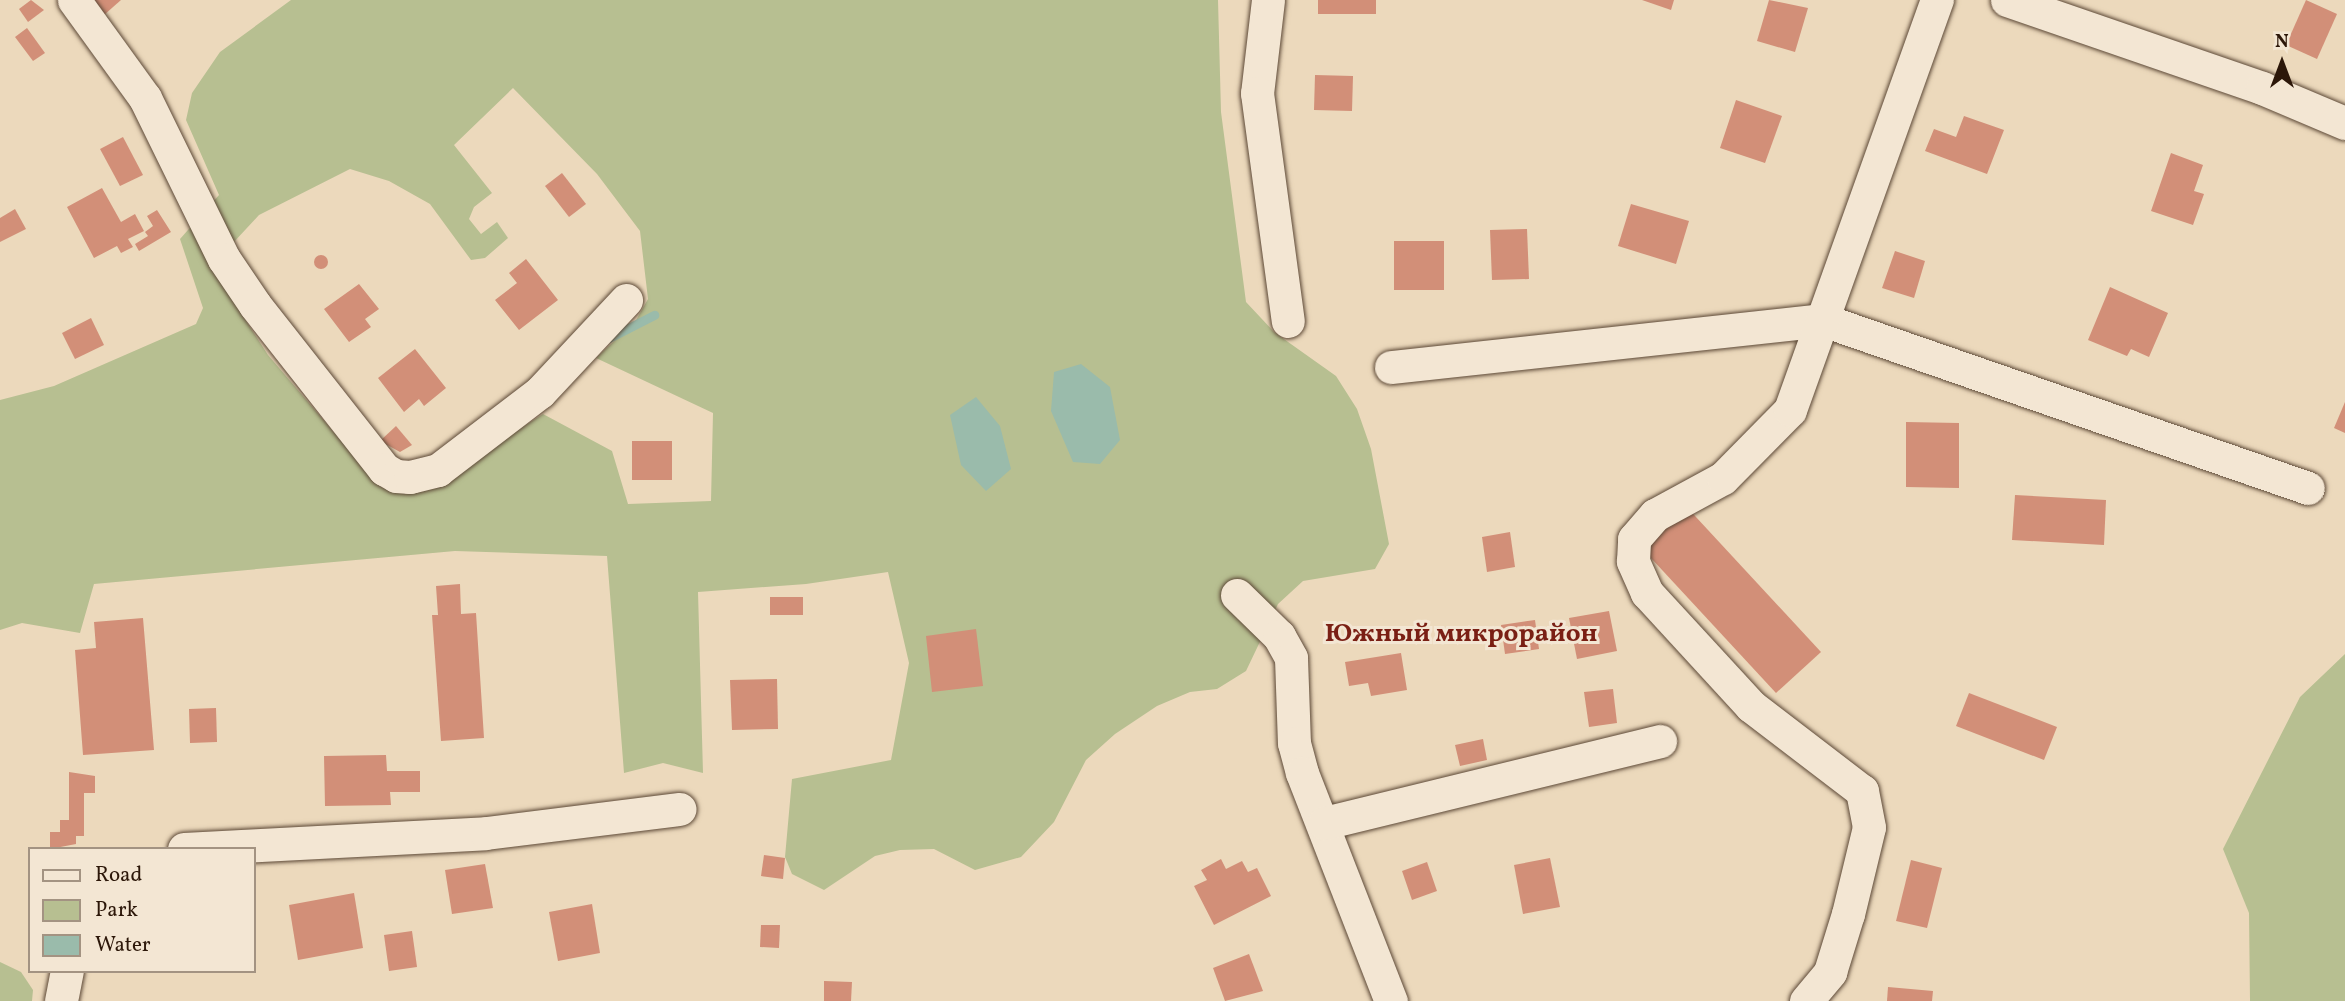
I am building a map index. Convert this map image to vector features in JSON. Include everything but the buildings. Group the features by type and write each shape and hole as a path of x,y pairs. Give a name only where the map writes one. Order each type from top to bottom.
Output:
{"street":[{"path":"74,0 145,98 224,260 255,305 384,469 410,478 438,470 540,392 626,300"},
{"path":"1268,0 1257,93 1287,321"},
{"path":"1806,1001 1830,972 1848,915 1869,827 1862,791 1751,706 1647,593 1633,561 1634,539 1654,515 1723,478 1790,410 1937,0"},
{"path":"2007,0 2262,88 2345,123"},
{"path":"1391,367 1823,320 2308,488"},
{"path":"1237,595 1279,636 1291,658 1294,743 1391,1001"},
{"path":"1324,823 1660,741"},
{"path":"224,847 486,834 680,809"},
{"path":"61,1001 67,973"}],"green space":[{"path":"291,0 1218,0 1221,112 1246,302 1274,332 1336,376 1357,409 1371,449 1389,544 1375,569 1303,581 1278,604 1246,671 1217,689 1190,692 1157,706 1115,734 1086,760 1054,822 1021,857 975,870 934,849 900,850 875,856 824,890 792,874 785,857 792,779 891,760 909,663 888,572 806,584 698,592 703,773 663,763 624,773 607,556 455,551 94,584 80,633 22,623 0,630 0,400 54,386 196,324 203,308 180,239 219,195 186,120 192,93 220,52","holes":["513,88 597,174 640,231 648,299 635,322 596,358 713,413 711,501 628,504 612,451 543,414 430,487 355,457 268,355 219,279 220,257 259,215 350,169 389,181 430,204 471,260 485,258 508,238 497,222 481,234 469,219 474,207 492,193 454,145"]},
{"path":"2345,654 2345,1001 2250,1001 2249,913 2223,849 2300,697"},
{"path":"0,962 21,972 33,990 32,1001 0,1001"}],"water":[{"path":"1081,364 1110,387 1120,440 1100,464 1073,462 1051,411 1054,372"},
{"path":"976,397 1000,426 1011,469 986,491 961,465 950,415"}],"waterway":[{"path":"609,338 654,315"}],"district":[{"name":"Южный микрорайон","path":"1461,635"}]}
